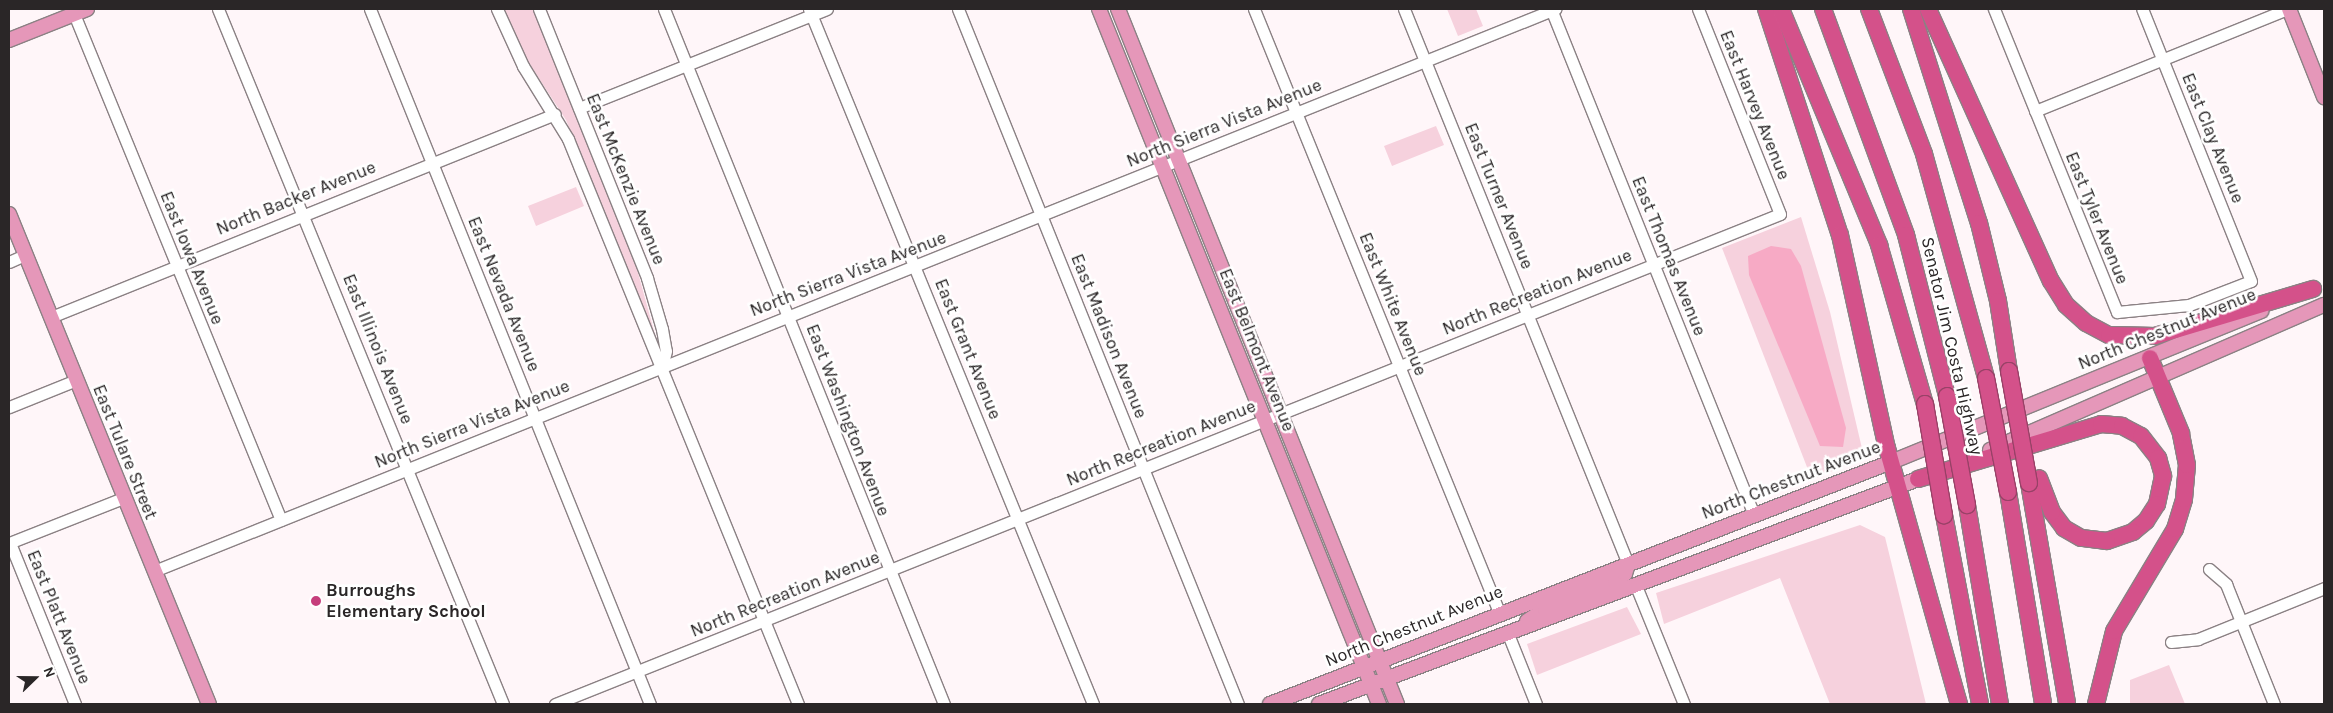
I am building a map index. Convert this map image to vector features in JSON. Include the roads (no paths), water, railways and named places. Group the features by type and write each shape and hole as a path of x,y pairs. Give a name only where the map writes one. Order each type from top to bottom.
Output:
{"highway":[{"path":"1766,9 1840,235 1891,462 1960,704"},
{"path":"1780,9 1880,245 1925,404 1980,704"},
{"name":"Senator Jim Costa Highway","path":"1823,9 1906,235 1947,396 2000,704"},
{"name":"Senator Jim Costa Highway","path":"1869,9 1924,154 1986,378 2008,492 2043,704"},
{"path":"1911,9 1973,205 1998,301 2034,481 2067,704"},
{"path":"1928,9 2051,281 2066,305 2086,323 2109,335 2155,336 2319,287"},
{"path":"2096,704 2114,631 2175,529 2184,499 2187,465 2183,439 2150,358"},
{"path":"1918,479 2101,424 2122,426 2141,436 2154,450 2162,476 2157,504 2146,521 2133,532 2107,541 2081,538 2064,528 2052,512 2034,481"}],"main road":[{"path":"9,40 73,12 87,9"},
{"name":"East Belmont Avenue","path":"1100,9 1380,704"},
{"name":"East Belmont Avenue","path":"1118,9 1397,704"},
{"path":"2288,9 2324,97"},
{"name":"East Tulare Street","path":"9,214 123,498 209,704"},
{"name":"North Chestnut Avenue","path":"1270,704 1499,612 1891,462 2150,358 2319,287"},
{"path":"1319,704 1898,487 2159,379 2324,304"},
{"path":"1508,634 1545,609 1615,582 1625,574 1628,564"}],"street":[{"name":"East Illinois Avenue","path":"218,9 304,214 503,704"},
{"name":"East Nevada Avenue","path":"370,9 650,704"},
{"path":"497,9 523,66 555,114 568,139 798,704"},
{"name":"East McKenzie Avenue","path":"539,9 647,278 662,329 666,351 662,366"},
{"name":"East Washington Avenue","path":"664,9 789,315 888,573 944,704"},
{"path":"579,108 687,66 810,12 827,9"},
{"name":"East Madison Avenue","path":"958,9 1238,704"},
{"name":"East White Avenue","path":"1254,9 1499,612"},
{"name":"East Turner Avenue","path":"1404,9 1628,564"},
{"name":"North Sierra Vista Avenue","path":"154,571 789,315 1042,216 1178,159 1426,62 1552,9"},
{"name":"East Thomas Avenue","path":"1552,9 1754,515"},
{"name":"East Harvey Avenue","path":"1698,9 1780,214"},
{"name":"East Tyler Avenue","path":"1994,9 2117,312 2189,305 2251,281"},
{"name":"East Clay Avenue","path":"2142,9 2251,281"},
{"path":"2035,111 2288,9"},
{"name":"East Iowa Avenue","path":"73,12 281,520"},
{"name":"East Grant Avenue","path":"810,12 1093,704"},
{"name":"North Backer Avenue","path":"51,317 176,265 555,114"},
{"name":"North Recreation Avenue","path":"555,704 888,573 1018,518 1144,470 1780,214"},
{"path":"9,262 25,255"},
{"path":"9,408 76,380"},
{"path":"9,543 123,498"},
{"name":"East Platt Avenue","path":"9,543 75,704"},
{"path":"2209,569 2226,584 2274,704"},
{"path":"1636,586 1684,704"},
{"path":"2171,642 2198,640 2324,588"},
{"path":"1508,634 1536,704"}],"place":[{"name":"Burroughs Elementary School","path":"316,601"}]}
